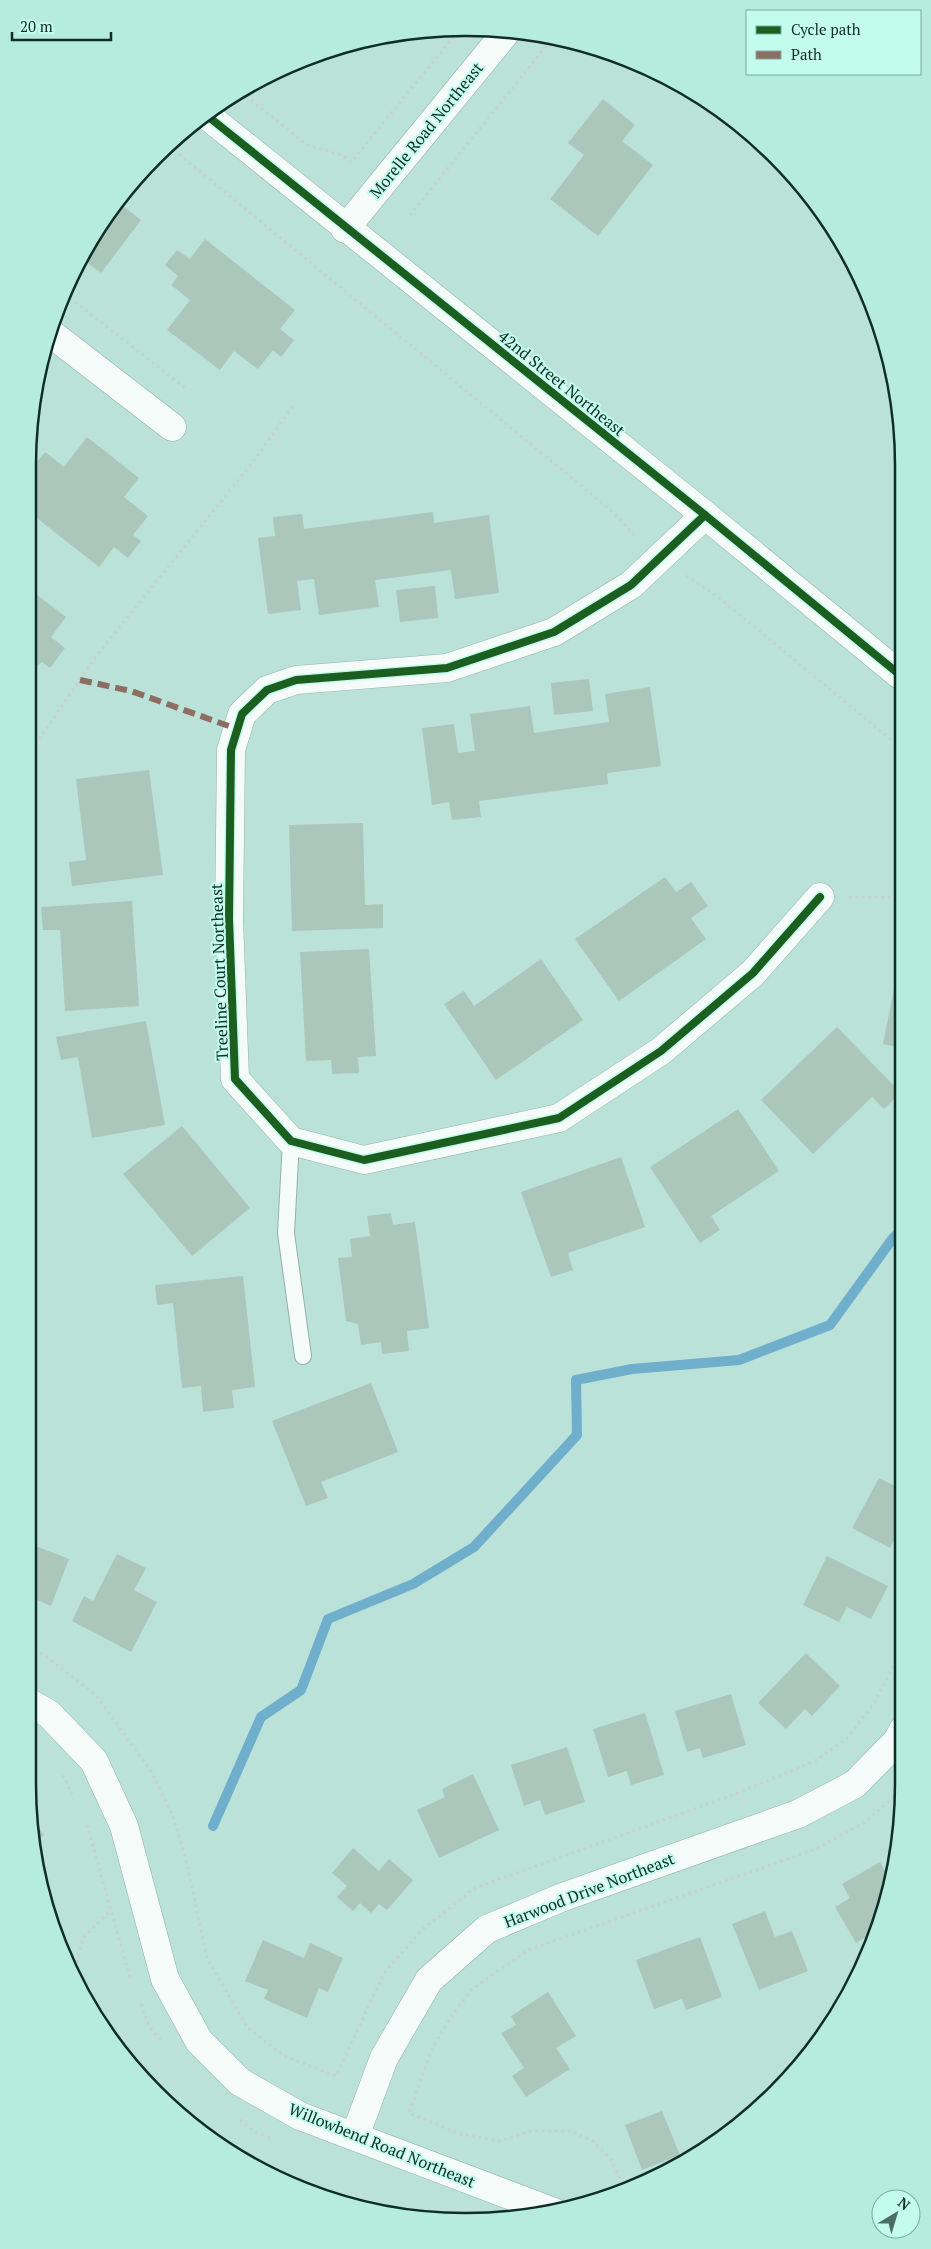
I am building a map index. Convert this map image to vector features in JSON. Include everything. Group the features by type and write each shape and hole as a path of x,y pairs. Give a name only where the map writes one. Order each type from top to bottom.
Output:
{"street":[{"name":"Morelle Road Northeast","path":"345,229 501,38"},
{"name":"42nd Street Northeast","path":"212,120 345,229 705,515 895,671"},
{"path":"56,337 172,427"},
{"name":"Treeline Court Northeast","path":"291,1141 236,1078 229,919 231,750 242,714 267,690 296,680 447,668 554,632 631,585 705,515"},
{"path":"291,1141 364,1160 559,1118 661,1051 752,973 820,896"},
{"name":"Willowbend Road Northeast","path":"36,1707 49,1714 94,1761 124,1826 165,1979 199,2041 240,2082 300,2116 539,2206"},
{"name":"Harwood Drive Northeast","path":"355,2136 384,2058 429,1980 487,1929 563,1897 798,1814 855,1784 895,1743"}],"lane":[{"path":"291,1141 286,1233 303,1356"}],"path":[{"path":"247,97 307,146 342,155 351,162 454,36"},
{"path":"410,215 549,44"},
{"path":"175,150 614,512 635,536 678,571 717,596 895,743"},
{"path":"70,298 188,390"},
{"path":"36,743 97,655 253,462 295,403"},
{"path":"820,896 895,899"},
{"path":"36,1652 44,1655 96,1695 151,1770 173,1816 186,1860 208,1958 247,2027 284,2056 336,2076 384,1973 424,1928 467,1895 472,1889 733,1794 817,1760 847,1738 873,1705 895,1663"},
{"path":"622,2183 611,2160 593,2141 570,2131 530,2131 500,2141 460,2134 408,2113 431,2051 448,2023 472,1989 528,1950 816,1848 865,1822 895,1796"},
{"path":"76,1964 82,1938 110,1911"}],"building":[{"path":"603,99 635,125 622,141 653,165 598,236 550,199 584,155 568,143"},
{"path":"123,206 141,220 101,273 88,263"},
{"path":"205,239 295,310 280,329 294,340 281,357 273,350 258,369 234,351 220,370 167,330 190,300 171,285 178,276 165,265 177,250 190,259"},
{"path":"87,437 139,478 124,497 148,516 133,535 141,541 128,558 114,547 99,567 36,517 36,461 45,452 64,467"},
{"path":"433,512 434,523 489,515 499,593 455,599 451,570 375,580 379,607 319,615 314,579 297,581 301,610 268,614 258,538 275,536 273,517 302,514 304,529"},
{"path":"435,586 438,618 400,622 396,590"},
{"path":"36,594 66,617 51,637 65,648 50,668 42,662 36,667"},
{"path":"589,679 593,711 554,715 551,683"},
{"path":"650,687 661,766 607,773 608,784 479,801 481,817 452,820 449,802 432,805 422,728 454,724 458,753 475,751 470,714 530,706 534,733 609,722 605,694"},
{"path":"149,770 163,875 72,886 69,862 86,860 76,779"},
{"path":"363,823 365,905 383,904 383,928 292,931 289,825"},
{"path":"665,877 676,892 691,882 708,906 691,918 706,939 619,1001 575,939"},
{"path":"132,901 139,1006 65,1011 60,930 43,930 41,907"},
{"path":"369,949 376,1056 358,1057 359,1073 332,1074 331,1060 306,1061 300,952"},
{"path":"541,959 583,1020 496,1080 444,1004 464,991 474,1006"},
{"path":"895,984 895,1047 883,1044"},
{"path":"146,1021 165,1125 92,1138 78,1057 61,1060 56,1037"},
{"path":"837,1027 895,1087 895,1099 884,1109 872,1097 813,1154 761,1100"},
{"path":"738,1109 779,1171 711,1216 720,1230 700,1243 650,1167"},
{"path":"182,1126 250,1208 192,1256 123,1174"},
{"path":"621,1157 645,1227 568,1253 573,1270 551,1277 521,1192"},
{"path":"391,1213 393,1225 415,1222 429,1328 407,1331 409,1351 382,1354 381,1342 361,1345 358,1324 346,1321 338,1258 352,1257 350,1239 370,1236 367,1216"},
{"path":"243,1276 255,1387 232,1390 234,1408 203,1412 201,1386 182,1388 173,1303 157,1305 155,1285"},
{"path":"371,1383 398,1452 321,1482 328,1498 306,1506 272,1421"},
{"path":"879,1478 895,1486 895,1538 890,1548 852,1528"},
{"path":"36,1546 69,1559 51,1606 36,1599"},
{"path":"117,1554 146,1568 134,1590 157,1602 131,1652 72,1621 84,1596 93,1601"},
{"path":"827,1556 888,1586 871,1619 847,1607 839,1622 803,1605"},
{"path":"806,1653 840,1686 812,1716 805,1709 786,1729 758,1703"},
{"path":"731,1694 746,1745 703,1758 700,1748 687,1752 675,1711"},
{"path":"645,1713 664,1775 631,1785 627,1771 608,1777 593,1729"},
{"path":"567,1747 585,1802 545,1815 540,1800 524,1806 511,1765"},
{"path":"473,1774 499,1830 439,1858 417,1810 445,1797 442,1789"},
{"path":"39,1827 44,1835 40,1838"},
{"path":"353,1848 379,1871 389,1859 413,1880 387,1910 379,1904 371,1913 360,1903 353,1911 337,1897 347,1886 332,1873"},
{"path":"880,1862 886,1872 866,1937 856,1943 835,1907 850,1898 842,1884"},
{"path":"765,1911 775,1937 792,1931 808,1971 759,1990 732,1924"},
{"path":"700,1937 722,1997 686,2010 682,1999 654,2009 636,1960"},
{"path":"263,1940 304,1958 310,1943 343,1958 328,1992 319,1988 307,2018 264,1999 268,1990 245,1981"},
{"path":"548,1992 576,2036 556,2048 570,2069 526,2097 512,2076 524,2068 501,2033 516,2025 511,2016"},
{"path":"662,2111 680,2155 642,2170 625,2125"}],"waterway":[{"path":"213,1826 261,1717 301,1690 328,1619 413,1584 474,1547 577,1435 576,1380 632,1369 739,1360 830,1325 895,1236"}],"marked path":[{"path":"80,680 131,691 237,729"}],"cycle path":[{"path":"212,120 705,515 895,671"},
{"path":"705,515 631,585 554,632 447,668 296,680 267,690 242,714 231,750 229,919 235,1079 291,1141 364,1160 559,1118 661,1051 753,973 820,897"}]}
